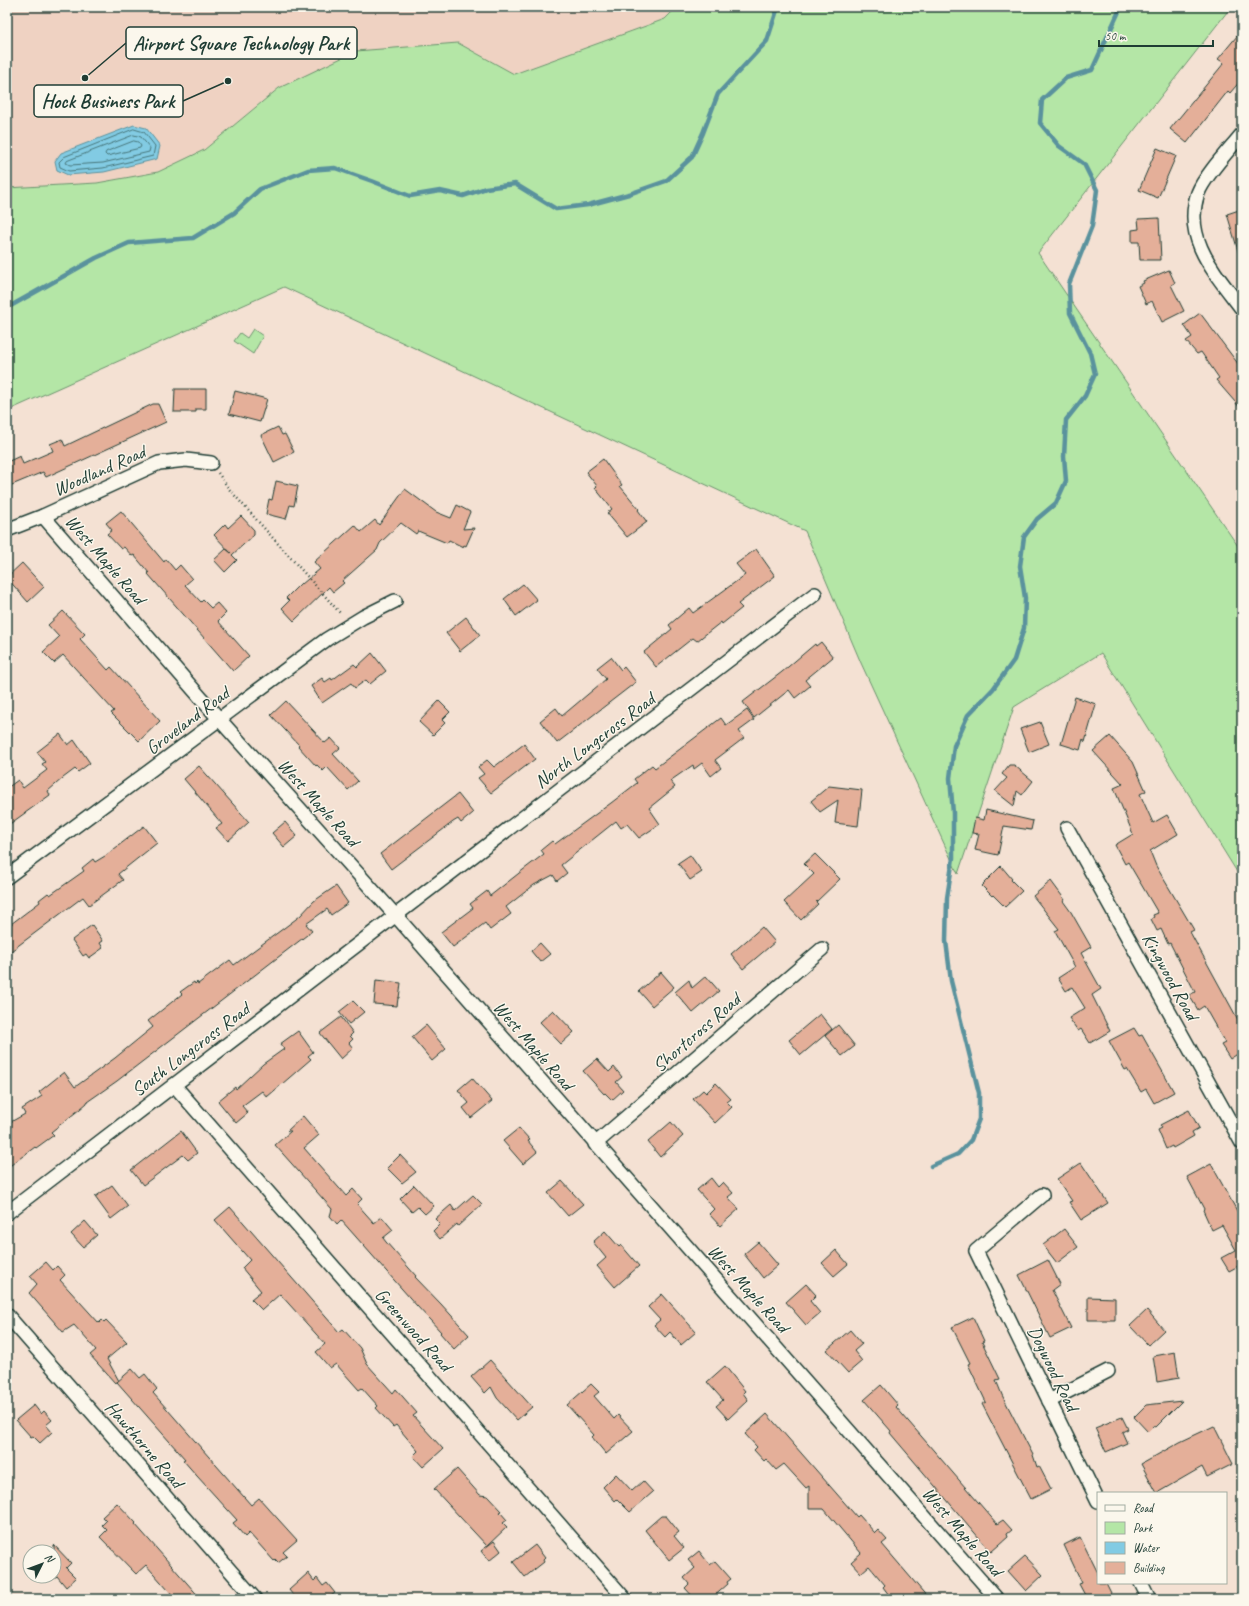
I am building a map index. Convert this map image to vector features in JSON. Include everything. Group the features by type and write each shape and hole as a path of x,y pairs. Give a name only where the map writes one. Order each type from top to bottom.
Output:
{"street":[{"path":"1242,134 1213,170 1199,192 1193,215 1197,240 1208,263 1242,309"},
{"name":"Woodland Road","path":"7,530 43,516 159,463 186,460 211,463"},
{"name":"West Maple Road","path":"43,516 220,720 396,916 595,1144 787,1358 997,1599"},
{"name":"North Longcross Road","path":"396,916 816,594"},
{"name":"Groveland Road","path":"7,877 327,639 395,601"},
{"name":"Kingwood Road","path":"1067,828 1242,1143"},
{"name":"South Longcross Road","path":"7,1214 396,916"},
{"name":"Shortcross Road","path":"595,1144 822,949"},
{"name":"Greenwood Road","path":"174,1085 625,1599"},
{"name":"Dogwood Road","path":"1042,1195 976,1251 1097,1499"},
{"name":"Hawthorne Road","path":"7,1315 255,1599"},
{"path":"1049,1401 1108,1371"},
{"path":"1142,1584 1149,1599"}],"path":[{"path":"211,463 230,489 350,625"}],"shaded area":[{"path":"7,7 677,7 665,19 514,74 458,43 279,88 204,150 158,172 97,183 7,188"}],"green space":[{"path":"677,7 1231,7 1038,253 1242,552 1242,880 1101,653 1014,707 958,874 861,663 805,531 284,287 7,411 7,188 97,183 158,172 204,150 279,88 356,51 458,43 514,74 665,19"},
{"path":"253,329 263,336 253,354 234,341 240,333 247,338"}],"water":[{"path":"134,125 146,128 160,146 157,159 104,172 68,175 57,170 55,161 61,153"}],"building":[{"path":"1242,30 1242,79 1230,93 1228,91 1187,143 1170,129 1224,63 1218,59"},
{"path":"1157,148 1176,156 1158,198 1139,190"},
{"path":"1242,209 1242,254 1239,254 1227,214"},
{"path":"1159,218 1161,260 1140,260 1139,242 1132,242 1132,230 1139,229 1138,219"},
{"path":"1169,270 1175,283 1171,285 1184,311 1162,322 1152,301 1146,304 1138,286 1144,283 1143,281"},
{"path":"1200,313 1242,369 1242,410 1216,380 1219,378 1201,352 1197,354 1186,341 1192,337 1184,325"},
{"path":"175,389 206,389 206,409 196,409 196,412 174,412"},
{"path":"235,391 267,399 260,422 229,414"},
{"path":"153,404 158,404 166,422 46,477 43,472 7,487 7,462 20,456 23,464 53,451 50,444 62,439 65,446"},
{"path":"278,427 282,435 285,434 294,452 274,462 261,435"},
{"path":"603,459 622,485 620,486 639,509 638,510 647,522 627,537 607,513 612,509 595,488 597,486 586,472"},
{"path":"276,481 298,486 294,506 290,505 286,519 266,514 269,499 272,500"},
{"path":"405,489 436,512 451,518 457,505 470,512 463,529 474,528 466,546 464,545 463,547 449,540 447,543 418,531 416,534 401,523 380,543 377,550 342,581 344,583 333,592 329,587 294,621 282,608 289,601 286,598 301,583 302,584 320,569 314,562 355,525 361,532 375,520 379,525"},
{"path":"121,511 164,562 166,559 175,570 180,565 192,579 185,585 201,602 203,600 211,608 217,603 226,613 218,621 249,656 233,671 148,574 149,573 134,555 132,556 124,547 121,549 107,534 112,530 106,523"},
{"path":"241,516 254,530 254,535 232,555 237,560 225,572 214,560 226,549 231,553 214,535 225,524 228,528"},
{"path":"756,549 775,576 738,604 742,608 722,624 721,622 697,641 693,638 656,667 644,652 672,629 669,625 689,608 693,613 745,575 736,564"},
{"path":"22,563 44,587 28,602 7,578"},
{"path":"523,584 537,600 516,616 504,599"},
{"path":"63,611 85,634 80,639 108,670 111,667 160,721 139,741 111,713 114,711 63,655 54,663 43,652 59,637 48,625"},
{"path":"466,617 480,635 460,651 446,633"},
{"path":"821,642 833,657 805,680 810,686 795,698 789,690 754,718 743,702 815,644 816,646"},
{"path":"372,653 386,671 370,684 366,680 355,688 351,683 322,703 311,686 322,678 325,682 331,678 332,680 354,664 357,667"},
{"path":"611,657 621,670 624,667 636,682 557,743 540,721 556,708 562,716 606,679 597,668"},
{"path":"1075,697 1096,704 1085,742 1083,739 1080,750 1061,744"},
{"path":"286,701 325,743 331,738 340,748 333,754 358,781 348,790 327,767 323,771 317,765 316,766 271,715"},
{"path":"439,701 450,712 442,720 445,723 433,735 419,722"},
{"path":"747,710 754,720 739,731 744,738 715,760 721,768 711,776 702,763 694,769 693,765 670,781 675,787 649,808 660,824 639,838 627,824 621,828 616,821 561,865 567,873 557,881 553,875 534,885 506,907 511,914 490,930 485,923 453,947 441,932 473,908 470,904 487,891 490,896 544,854 541,850 552,841 555,844 637,783 634,779 652,765 655,768 721,718 726,725"},
{"path":"1040,722 1049,744 1029,752 1020,729"},
{"path":"60,734 68,745 74,740 90,763 78,772 75,769 63,778 48,791 50,795 7,826 7,788 18,780 23,788 47,770 42,764 45,762 37,752"},
{"path":"1110,736 1133,762 1146,791 1140,794 1153,823 1167,815 1178,834 1150,851 1156,866 1194,930 1190,932 1242,1027 1242,1051 1230,1059 1221,1045 1225,1043 1204,1006 1198,1010 1189,995 1195,992 1170,943 1168,944 1161,929 1157,931 1151,919 1154,917 1153,915 1158,913 1128,862 1125,864 1115,845 1133,834 1114,788 1123,784 1093,751"},
{"path":"524,744 535,759 491,793 478,778 484,774 478,767 487,760 494,767"},
{"path":"1009,765 1014,765 1033,781 1022,795 1017,791 1014,806 995,791 1007,778 1002,774"},
{"path":"199,766 249,822 228,841 216,828 222,824 184,779"},
{"path":"829,786 862,790 858,826 835,823 838,800 820,812 811,801"},
{"path":"458,794 473,813 461,823 458,819 453,822 391,869 380,854"},
{"path":"986,810 1033,821 1031,830 1004,826 998,855 975,850 979,834 972,833 975,818 984,820"},
{"path":"285,822 297,836 284,847 272,833"},
{"path":"144,826 157,843 118,874 123,880 89,905 83,897 7,954 7,927 40,902 39,900 48,893 50,895 84,871 82,868 93,859 95,862 105,856"},
{"path":"815,854 840,879 816,902 818,904 801,920 784,902 814,874 804,864"},
{"path":"690,855 702,872 690,880 678,863"},
{"path":"1001,866 1012,879 1011,880 1022,891 1005,907 982,886"},
{"path":"1051,881 1065,900 1063,901 1091,947 1081,953 1101,989 1092,995 1110,1031 1090,1043 1081,1029 1078,1031 1069,1018 1085,1008 1072,987 1066,991 1058,978 1075,967 1055,931 1059,929 1033,896"},
{"path":"336,886 348,903 331,915 327,909 306,924 312,931 117,1081 87,1102 51,1132 54,1135 7,1168 7,1124 25,1114 22,1109 42,1096 39,1092 64,1072 75,1087 115,1058 153,1027 148,1021 182,994 180,992 194,982 195,984 197,982 198,984 230,960 234,965 300,916 314,901"},
{"path":"92,925 103,941 100,943 103,948 89,958 86,954 83,956 72,940"},
{"path":"762,927 775,942 743,969 731,954"},
{"path":"540,943 550,954 540,962 531,951"},
{"path":"661,972 674,987 652,1006 639,991"},
{"path":"706,976 719,991 693,1013 675,992 689,980 692,988"},
{"path":"376,980 401,983 397,1006 374,1004"},
{"path":"353,1001 364,1012 349,1024 339,1012"},
{"path":"553,1010 574,1032 561,1044 540,1022"},
{"path":"820,1014 832,1029 801,1055 789,1040"},
{"path":"341,1017 353,1033 350,1036 353,1039 349,1043 353,1048 341,1059 320,1033"},
{"path":"426,1025 446,1049 432,1061 412,1037"},
{"path":"838,1025 855,1046 842,1056 825,1036"},
{"path":"1134,1028 1139,1036 1142,1035 1174,1092 1154,1103 1146,1089 1141,1092 1127,1069 1125,1070 1109,1041"},
{"path":"298,1031 313,1052 308,1056 311,1059 267,1097 262,1091 242,1106 248,1113 236,1123 218,1101 235,1087 236,1089 263,1064 284,1049 280,1044"},
{"path":"597,1059 609,1072 614,1067 622,1077 616,1082 623,1090 612,1100 605,1093 604,1094 583,1071"},
{"path":"472,1078 492,1101 471,1118 463,1108 469,1103 458,1090"},
{"path":"716,1083 731,1099 727,1102 732,1107 715,1123 693,1099 703,1090 706,1093"},
{"path":"1189,1110 1199,1128 1192,1132 1194,1136 1173,1148 1172,1146 1166,1149 1158,1130 1162,1128 1160,1125"},
{"path":"303,1116 319,1135 304,1148 346,1196 353,1189 362,1199 357,1204 374,1223 382,1217 393,1230 383,1238 416,1276 415,1277 469,1335 454,1349 440,1333 441,1332 341,1220 337,1224 330,1216 332,1209 275,1145 291,1131 287,1131"},
{"path":"671,1122 683,1136 660,1157 648,1142"},
{"path":"519,1128 530,1140 528,1141 537,1152 523,1164 503,1141"},
{"path":"181,1131 197,1153 188,1160 183,1155 143,1185 131,1170"},
{"path":"400,1155 416,1172 402,1183 387,1168"},
{"path":"1081,1163 1108,1203 1081,1220 1069,1202 1072,1201 1057,1179"},
{"path":"1211,1164 1242,1220 1242,1264 1229,1271 1221,1258 1236,1250 1222,1225 1212,1230 1203,1210 1204,1209 1187,1177"},
{"path":"711,1178 718,1187 723,1182 733,1193 728,1197 739,1209 720,1226 709,1214 714,1209 697,1190"},
{"path":"562,1181 583,1204 568,1216 548,1193"},
{"path":"112,1185 128,1206 111,1219 95,1197"},
{"path":"414,1185 434,1206 425,1214 418,1207 412,1212 400,1199"},
{"path":"473,1195 482,1204 458,1226 457,1224 440,1239 433,1231 440,1224 435,1219 451,1205 455,1211"},
{"path":"230,1207 339,1332 343,1329 360,1348 367,1364 393,1393 396,1389 417,1413 413,1416 443,1449 423,1467 413,1456 418,1451 396,1425 393,1427 376,1408 378,1406 362,1388 359,1390 336,1364 330,1368 316,1352 325,1344 280,1294 262,1310 251,1299 261,1291 242,1268 250,1260 215,1220"},
{"path":"85,1221 97,1235 83,1247 71,1234"},
{"path":"1064,1229 1078,1247 1057,1263 1043,1245"},
{"path":"605,1231 619,1247 621,1245 639,1266 615,1287 597,1266 606,1258 593,1242"},
{"path":"758,1242 778,1265 763,1278 744,1254"},
{"path":"836,1250 848,1264 834,1276 822,1263"},
{"path":"1048,1260 1060,1284 1052,1290 1071,1328 1050,1338 1019,1275"},
{"path":"46,1262 53,1270 57,1266 65,1275 60,1280 99,1323 102,1320 104,1322 106,1320 127,1342 107,1359 119,1381 115,1383 90,1355 96,1350 74,1325 63,1332 29,1293 37,1284 30,1276"},
{"path":"806,1284 816,1295 810,1301 820,1313 806,1325 786,1302"},
{"path":"662,1294 696,1332 681,1345 670,1332 665,1337 654,1325 660,1320 648,1307"},
{"path":"1088,1297 1115,1298 1115,1320 1088,1320"},
{"path":"1147,1310 1164,1330 1148,1345 1130,1326"},
{"path":"973,1317 984,1341 982,1342 1000,1379 996,1380 1002,1395 1033,1455 1037,1467 1039,1466 1051,1489 1031,1499 982,1404 986,1402 968,1364 970,1363 952,1327"},
{"path":"850,1330 862,1344 854,1351 862,1361 848,1373 827,1350"},
{"path":"1175,1352 1179,1378 1157,1382 1153,1356"},
{"path":"490,1360 532,1407 517,1420 497,1398 491,1387 485,1393 471,1377"},
{"path":"725,1366 745,1391 743,1393 748,1400 728,1419 716,1406 723,1400 707,1382"},
{"path":"132,1369 140,1378 145,1374 157,1389 153,1393 251,1505 259,1498 297,1540 283,1552 287,1556 278,1563 275,1560 274,1561 249,1533 245,1537 233,1523 237,1520 183,1460 185,1459 117,1382"},
{"path":"591,1384 599,1392 594,1396 614,1419 618,1415 633,1431 606,1454 592,1437 594,1435 567,1405"},
{"path":"881,1385 898,1405 896,1407 997,1524 1003,1520 1012,1530 1007,1534 1008,1537 991,1552 890,1433 891,1431 864,1400"},
{"path":"1182,1401 1156,1427 1154,1426 1148,1432 1134,1417 1146,1405"},
{"path":"34,1405 41,1414 44,1411 52,1420 46,1425 52,1432 40,1443 33,1436 31,1437 16,1420"},
{"path":"767,1414 857,1517 859,1515 875,1533 878,1530 887,1540 882,1544 929,1599 892,1599 883,1587 885,1585 869,1566 861,1573 851,1562 861,1553 824,1509 809,1509 809,1486 806,1488 784,1464 776,1470 766,1459 764,1461 754,1450 757,1447 745,1434"},
{"path":"1122,1417 1128,1429 1122,1432 1127,1443 1106,1452 1095,1428"},
{"path":"1214,1426 1233,1464 1207,1477 1202,1467 1156,1492 1141,1464 1180,1442"},
{"path":"457,1469 480,1495 488,1496 502,1511 500,1512 507,1520 503,1523 507,1527 487,1546 434,1489"},
{"path":"616,1474 632,1491 643,1481 653,1492 630,1512 617,1499 615,1501 603,1487"},
{"path":"117,1503 201,1599 176,1599 146,1565 136,1574 100,1537 107,1530 102,1525 106,1521 102,1517"},
{"path":"661,1516 666,1516 679,1532 674,1536 684,1548 669,1560 645,1530"},
{"path":"1080,1537 1097,1571 1097,1584 1106,1584 1111,1593 1099,1599 1087,1599 1079,1584 1082,1583 1064,1545"},
{"path":"494,1541 501,1551 489,1561 481,1551"},
{"path":"535,1545 545,1558 543,1560 544,1562 525,1577 513,1562"},
{"path":"699,1551 710,1565 715,1561 731,1579 727,1582 728,1584 711,1599 695,1599 685,1588 689,1584 684,1578 695,1568 688,1560"},
{"path":"62,1553 71,1563 66,1568 76,1578 66,1587 62,1582"},
{"path":"1025,1556 1043,1575 1026,1591 1008,1571"},
{"path":"308,1573 314,1581 317,1578 323,1586 327,1583 335,1593 331,1596 334,1599 296,1599 289,1590"}],"waterway":[{"path":"7,308 96,258 129,243 193,238 234,213 260,189 308,170 335,168 410,196 440,191 463,196 486,188 515,184 556,209 588,205 629,194 666,181 692,157 718,94 767,41 778,7"},
{"path":"931,1166 958,1154 971,1140 979,1119 979,1093 951,981 946,941 947,898 953,858 953,813 950,778 954,746 968,715 993,689 1014,660 1024,628 1025,598 1020,566 1024,537 1037,519 1056,503 1066,481 1064,456 1066,420 1085,396 1095,374 1090,353 1070,313 1069,284 1092,226 1097,190 1084,164 1059,146 1040,123 1042,100 1066,78 1092,70 1121,7"}],"place":[{"name":"Airport Square Technology Park","path":"85,78"},
{"name":"Hock Business Park","path":"228,81"}]}
